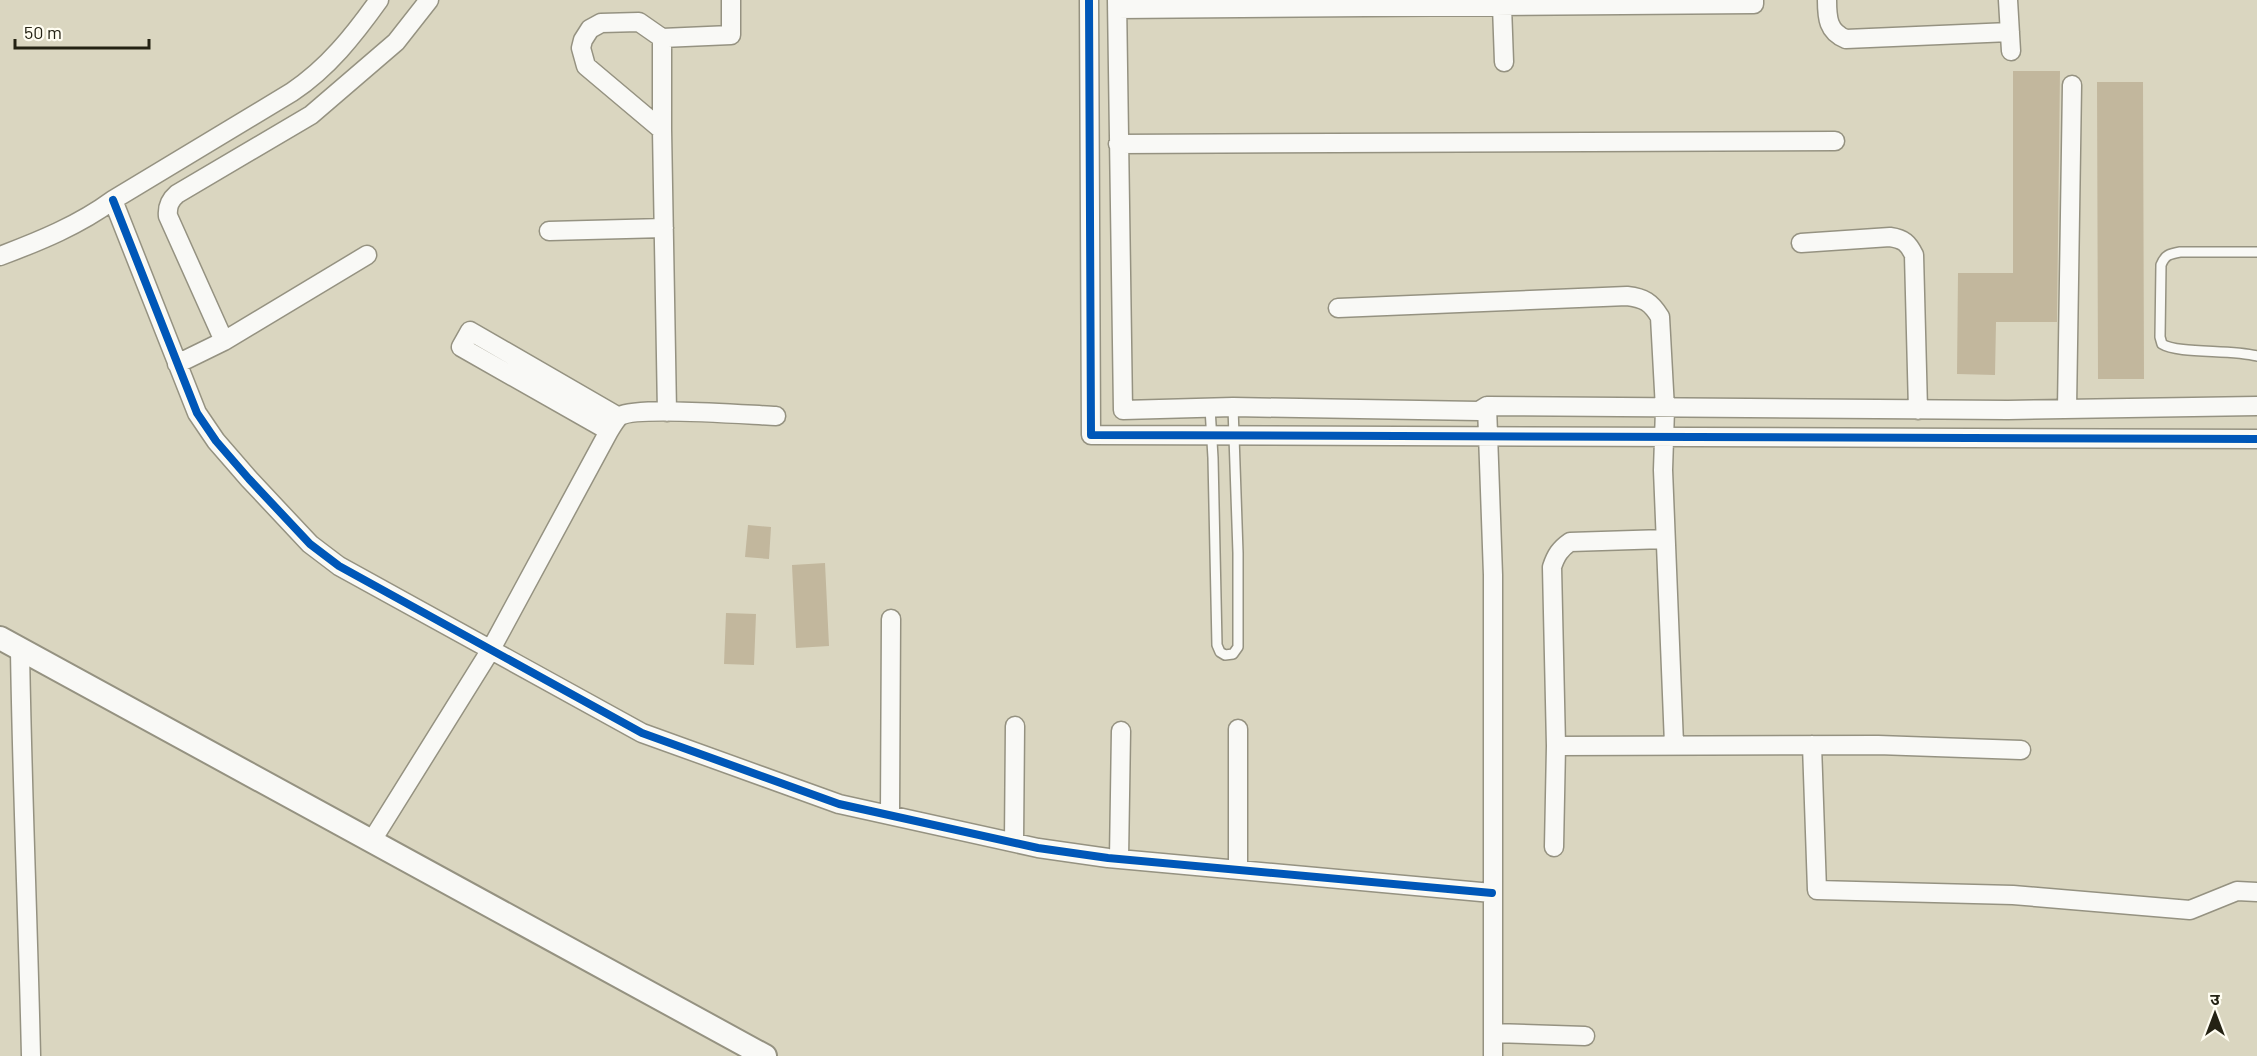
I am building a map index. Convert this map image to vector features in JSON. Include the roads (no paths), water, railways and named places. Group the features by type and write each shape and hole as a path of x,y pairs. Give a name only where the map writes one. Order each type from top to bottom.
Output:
{"street":[{"path":"0,256 63,230 92,215 315,76 356,33 380,0"},
{"path":"224,340 168,216 167,209 171,200 177,194 311,116 396,42 429,0"},
{"path":"662,130 586,66 581,48 583,40 590,29 601,23 639,22 662,38 731,35 731,0"},
{"path":"1089,0 1091,435 2257,439"},
{"path":"1754,0 1754,4 1502,6 1117,4 1123,410 1233,407 1479,411 1487,406 2067,410 2257,406"},
{"path":"1827,0 1827,17 1831,27 1836,35 1846,39 2010,32"},
{"path":"2008,0 2011,51"},
{"path":"1502,6 1504,62"},
{"path":"662,38 667,412"},
{"path":"2067,410 2072,85"},
{"path":"1118,144 1835,141"},
{"path":"113,200 197,413 216,441 310,544 339,566 642,733 839,804 1014,842 1119,859 1492,893"},
{"path":"549,231 664,228"},
{"path":"1802,243 1890,237 1903,239 1909,244 1914,255 1918,410"},
{"path":"177,364 224,340 367,255"},
{"path":"1338,308 1637,297 1649,301 1660,317 1665,409 1665,539 1674,744"},
{"path":"470,331 614,424 461,347 470,331"},
{"path":"1487,406 1493,575 1493,1056"},
{"path":"371,842 490,651 614,424 631,412 776,416"},
{"path":"1554,847 1556,746 1552,567 1555,556 1570,542 1665,539"},
{"path":"890,815 891,619"},
{"path":"0,638 765,1056"},
{"path":"20,649 22,804 27,886 31,1056"},
{"path":"1014,842 1015,726"},
{"path":"1238,729 1238,870"},
{"path":"1119,859 1121,731"},
{"path":"1812,745 1817,890 2013,895 2190,910 2237,891 2257,892"},
{"path":"1556,746 1878,745 2021,750"},
{"path":"1493,1032 1585,1036"}],"lane":[{"path":"2257,252 2180,252 2169,254 2164,258 2161,266 2160,337 2162,344 2171,349 2225,351 2257,356"},
{"path":"1210,408 1217,645 1220,652 1225,655 1233,654 1238,647 1238,553 1233,407"}]}
